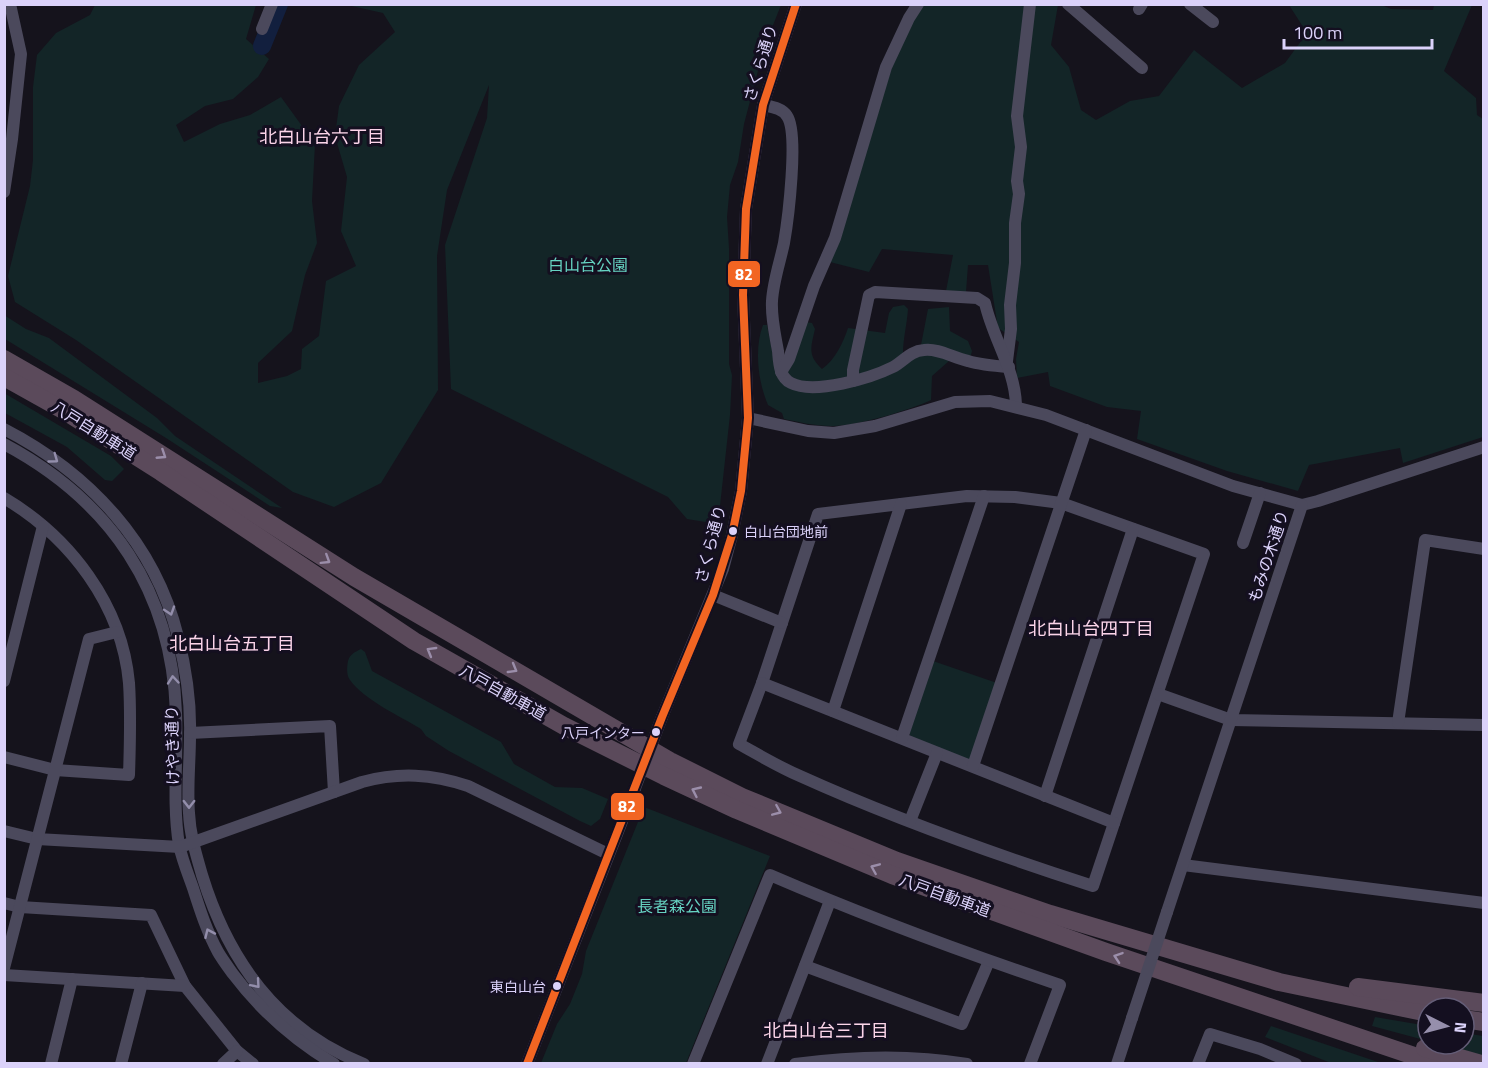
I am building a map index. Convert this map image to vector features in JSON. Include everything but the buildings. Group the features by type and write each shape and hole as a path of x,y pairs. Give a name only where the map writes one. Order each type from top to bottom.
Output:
{"highway":[{"name":"八戸自動車道","path":"4,359 74,399 354,577 670,761 742,797 897,861 1050,914 1186,954"},
{"name":"八戸自動車道","path":"4,377 63,410 161,472 414,641 564,726 737,810 892,875 1040,930 1213,989"},
{"path":"1186,954 1360,988 1484,1003"},
{"path":"1186,954 1279,982 1416,1011"},
{"path":"1213,989 1438,1064"},
{"path":"1213,989 1481,1064"}],"street":[{"path":"4,192 21,54 10,4"},
{"path":"262,29 272,4"},
{"name":"さくら通り","path":"527,1064 662,717 713,595 732,535 741,491 748,418 743,295 744,240 751,175 763,105 796,4"},
{"path":"781,372 789,359 814,286 835,238 886,67 918,4"},
{"path":"1008,364 1011,329 1010,305 1015,263 1015,223 1019,194 1017,181 1021,147 1017,116 1030,4"},
{"path":"1068,4 1142,68"},
{"path":"1190,4 1213,22"},
{"path":"763,105 780,109 787,116 791,125 792,157 788,207 772,299 781,372 791,383 810,387 830,387 889,369 910,354 925,350 939,351 968,361 1008,364"},
{"path":"853,381 853,370 869,295 875,292 977,298 985,303 989,320 1008,364 1015,388 1016,405"},
{"name":"もみの木通り","path":"748,418 808,431 834,433 875,426 955,402 990,401 1016,405 1233,486 1302,505 1116,1064"},
{"name":"けやき通り","path":"4,429 47,453 78,476 102,498 126,526 143,553 164,593 178,637 186,679 190,733 189,812 193,844 218,921 248,975 280,1009 310,1034 364,1064"},
{"path":"973,766 1086,430"},
{"name":"けやき通り","path":"4,444 57,476 88,502 113,531 148,589 162,627 173,670 176,714 175,809 180,847 204,922 218,953 248,994 274,1021 314,1052 334,1064"},
{"path":"1302,505 1484,447"},
{"path":"1244,543 1260,493"},
{"path":"902,738 984,496"},
{"path":"984,496 1015,497 1061,503 1204,554 1093,886 1012,860 910,821 799,776 739,744 762,683 818,514 984,496"},
{"path":"4,498 44,526 65,546 83,567 109,611 124,656 129,682 129,775 55,770 4,757"},
{"path":"833,711 901,504"},
{"path":"4,681 44,526"},
{"path":"1046,796 1133,529"},
{"path":"1398,723 1425,540 1484,549"},
{"path":"713,595 782,623"},
{"path":"4,968 89,639 117,632"},
{"path":"762,683 1114,823"},
{"path":"1158,694 1231,720 1484,725"},
{"path":"190,733 330,726 334,792"},
{"path":"910,821 938,753"},
{"path":"4,831 37,839 180,847 383,776 409,774 448,779 468,786 608,854"},
{"path":"1183,865 1484,903"},
{"path":"693,1064 770,875 830,901 989,961 1060,985 1030,1064"},
{"path":"766,1064 830,901"},
{"path":"4,903 20,907 151,915 185,986 237,1051 253,1064"},
{"path":"805,966 962,1024 989,961"},
{"path":"4,975 185,986"},
{"path":"51,1064 72,979"},
{"path":"121,1064 142,983"},
{"path":"1198,1064 1210,1034 1260,1049 1290,1062"},
{"path":"223,1064 237,1051"},
{"path":"795,1064 866,1056 968,1064"}],"green space":[{"path":"1379,4 1391,9 1433,10 1434,5 1472,5 1444,71 1476,98 1477,115 1483,119 1483,437 1403,463 1400,448 1309,465 1298,491 1227,471 1137,439 1141,411 1107,407 1050,386 1048,372 1017,378 1016,359 1019,342 998,328 988,265 968,265 966,292 946,291 953,255 882,249 869,272 830,262 912,5 1058,5 1051,45 1069,67 1081,110 1096,120 1130,101 1159,96 1194,50 1242,88 1285,63 1307,33 1289,5"},
{"name":"白山台公園","path":"95,5 256,5 246,39 269,59 258,77 233,99 205,106 176,125 184,142 220,124 250,115 281,97 315,144 312,201 317,243 305,275 292,331 258,363 258,383 287,376 301,369 302,349 319,336 326,281 356,266 341,231 347,177 335,136 339,106 359,65 395,32 383,13 347,5 781,5 764,48 744,124 738,162 730,185 727,217 729,364 732,375 718,524 687,519 668,497 451,389 445,245 487,118 489,85 447,190 437,256 438,390 381,483 334,507 293,492 76,340 15,302 8,276 30,186 33,160 33,87 37,55 56,33 90,15"},
{"path":"904,305 908,309 903,354 921,345 928,309 949,307 950,331 968,341 972,351 970,358 949,361 932,376 931,400 882,417 841,426 813,425 784,419 782,413 768,405 758,365 760,334 763,325 767,325 776,370 806,322 812,323 815,329 812,355 822,369 838,351 848,328 885,333 889,313 893,307"},
{"path":"4,315 26,329 49,338 157,418 175,436 282,508 270,506 166,438 5,339"},
{"path":"4,393 111,456 124,469 112,481 105,480 67,447 5,413"},
{"path":"361,649 365,652 372,671 501,742 514,764 555,787 582,788 608,799 600,819 591,826 580,821 449,751 426,736 421,729 373,701 356,687 348,676 349,659"},
{"path":"933,661 997,683 971,758 967,761 911,737 909,733"},
{"name":"長者森公園","path":"644,807 770,856 686,1063 541,1063 557,1024 570,1004 582,974 586,951"},
{"path":"1375,1017 1416,1024 1416,1038 1372,1026"},
{"path":"1271,1026 1381,1063 1331,1063 1265,1037"},
{"path":"1476,1035 1483,1036 1483,1056 1476,1054"}],"waterway":[{"path":"262,46 279,4"}],"transit line":[{"name":"82","path":"527,1064 662,717 713,595 732,535 741,491 748,418 743,295 746,209 763,105 796,4"}],"place":[{"name":"白山台団地前","path":"733,531"},
{"name":"八戸インター","path":"656,732"},
{"name":"東白山台","path":"557,986"}],"district":[{"name":"北白山台六丁目","path":"322,137"},
{"name":"北白山台四丁目","path":"1091,629"},
{"name":"北白山台五丁目","path":"232,644"},
{"name":"北白山台三丁目","path":"826,1031"}]}
